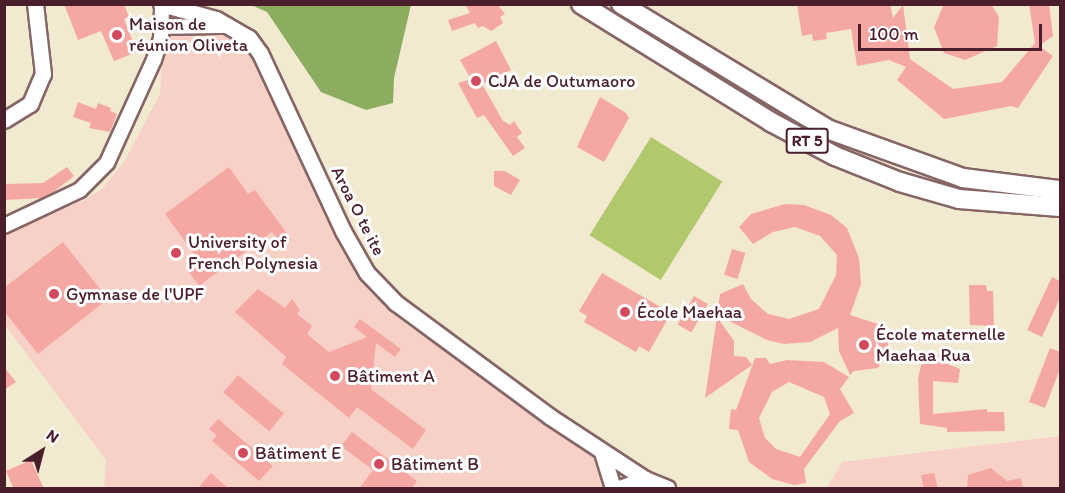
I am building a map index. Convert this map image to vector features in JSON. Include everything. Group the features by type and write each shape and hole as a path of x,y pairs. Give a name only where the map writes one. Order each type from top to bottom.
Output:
{"highway":[{"name":"RT 5","path":"581,4 771,122 836,156 900,182 959,199 1060,207"},
{"name":"RT 5","path":"621,4 827,129 963,178 1060,190"}],"main road":[{"path":"4,120 30,104 43,74 35,4"},
{"name":"Aroa O te ite","path":"161,6 216,19 232,26 249,38 260,53 343,231 367,273 396,303 442,339 602,452 645,479 667,489"},
{"path":"602,452 612,489"},
{"path":"619,489 645,479"}],"street":[{"path":"4,226 80,190 107,164 154,60 161,27 161,6"},
{"path":"161,27 232,26"}],"shaded area":[{"name":"University of French Polynesia","path":"165,30 229,32 255,49 352,264 369,291 406,324 598,456 605,480 603,488 104,488 106,460 5,325 5,232 83,201 102,189 124,162 160,94"},
{"path":"1060,436 1060,488 827,488 842,462"}],"green space":[{"path":"251,5 411,5 394,78 393,103 366,110 321,92 267,12"},
{"path":"651,137 722,182 661,280 590,235"}],"building":[{"name":"Maison de réunion Oliveta","path":"64,4 124,4 129,17 124,19 137,52 114,61 101,31 78,40"},
{"name":"CJA de Outumaoro","path":"465,4 497,4 505,14 500,17 503,23 491,31 483,26 478,28 475,23 452,31 448,20 470,13"},
{"path":"797,4 890,4 893,18 903,5 910,59 953,89 1002,82 1035,43 1029,4 1049,4 1053,36 1039,46 1053,56 1018,108 1011,106 944,119 897,80 906,67 889,60 857,66 851,29 826,33 827,39 813,41 812,34 802,36"},
{"path":"944,4 991,4 999,17 997,46 965,60 944,53 934,27"},
{"name":"CJA de Outumaoro","path":"496,41 511,70 482,84 503,121 510,125 514,121 522,133 517,137 525,148 513,156 484,115 477,118 458,83 471,79 460,60"},
{"path":"600,97 626,113 629,118 604,162 577,147"},
{"path":"78,102 96,109 98,103 111,108 110,111 117,114 110,132 89,128 91,123 73,117"},
{"path":"67,167 74,176 52,193 42,198 4,200 4,184 43,183"},
{"path":"229,167 248,194 255,190 291,239 282,246 272,232 199,286 188,271 200,262 165,214"},
{"path":"494,171 505,171 520,180 511,195 494,186"},
{"path":"785,204 804,205 831,215 847,228 859,258 861,284 850,315 878,324 884,334 889,346 878,368 854,371 850,375 839,351 838,328 810,342 784,344 767,340 717,315 720,294 743,284 751,299 768,314 789,319 819,309 836,275 837,255 820,236 795,227 773,232 753,244 739,227 751,214"},
{"name":"Gymnase de l'UPF","path":"63,242 108,299 38,354 4,311 4,288"},
{"path":"732,249 745,253 737,279 724,275"},
{"name":"École Maehaa","path":"602,273 671,313 649,352 639,346 636,352 584,322 587,316 579,311"},
{"path":"1052,277 1060,281 1060,298 1042,337 1027,330"},
{"path":"969,285 986,285 987,291 993,291 994,326 970,325"},
{"name":"Bâtiment A","path":"258,289 285,308 292,299 300,310 297,314 312,326 307,334 329,352 367,337 354,327 360,319 401,349 395,357 376,343 371,389 426,430 413,449 357,407 349,418 282,364 286,357 235,312"},
{"path":"694,296 708,304 691,333 678,325"},
{"path":"717,317 734,341 734,356 746,357 752,365 705,398"},
{"path":"1050,348 1060,352 1060,369 1045,408 1029,402"},
{"path":"924,352 946,356 945,363 960,369 958,383 933,381 933,414 987,409 987,412 1004,412 1005,431 947,432 947,428 920,424 918,379"},
{"path":"755,358 766,358 770,364 787,360 824,362 849,377 840,389 854,413 840,421 804,469 806,483 794,485 772,479 749,462 738,430 729,429 731,409 736,410","holes":["789,382 824,397 830,414 800,457 776,449 765,438 759,418 772,392"]},
{"path":"4,367 16,382 4,390"},
{"path":"238,375 284,414 269,431 223,393"},
{"name":"Bâtiment E","path":"218,419 273,466 259,481 212,441 217,435 209,429"},
{"name":"Bâtiment B","path":"352,432 417,481 411,489 359,489 373,470 341,446"},
{"path":"31,460 44,489 14,489 6,471"},
{"path":"991,468 1007,481 1021,478 1023,489 967,489 968,475"},
{"path":"211,473 229,489 197,489"},
{"path":"934,473 938,489 924,489 921,475"}],"place":[{"name":"Maison de réunion Oliveta","path":"117,35"},
{"name":"CJA de Outumaoro","path":"476,81"},
{"name":"University of French Polynesia","path":"176,253"},
{"name":"Gymnase de l'UPF","path":"54,294"},
{"name":"École Maehaa","path":"625,312"},
{"name":"École maternelle Maehaa Rua","path":"864,345"},
{"name":"Bâtiment A","path":"335,376"},
{"name":"Bâtiment E","path":"243,453"},
{"name":"Bâtiment B","path":"379,464"}]}
